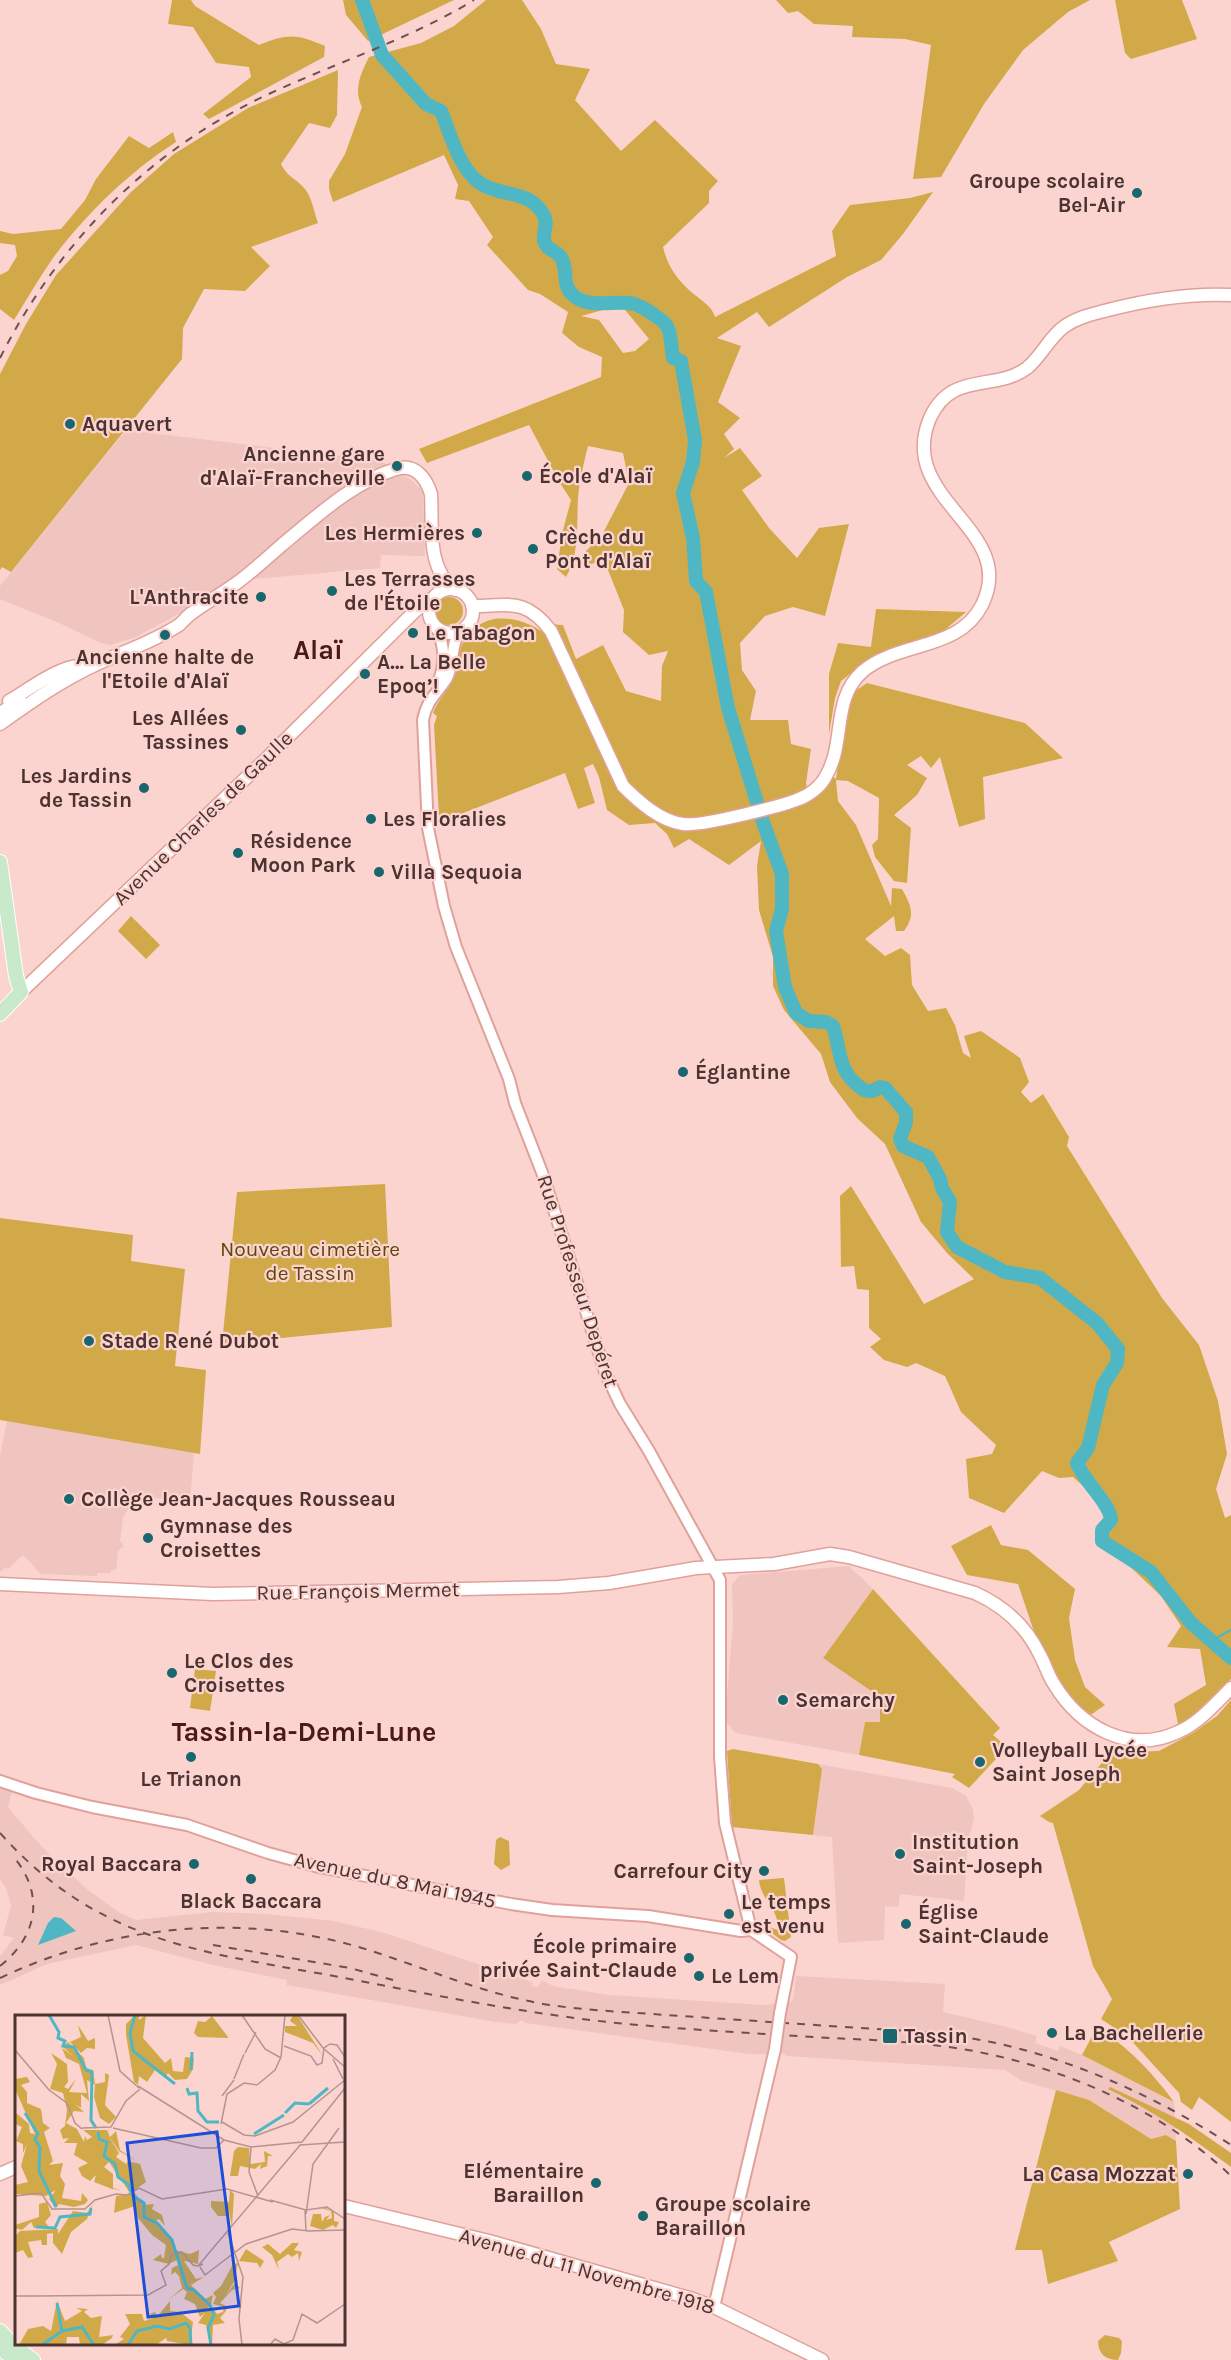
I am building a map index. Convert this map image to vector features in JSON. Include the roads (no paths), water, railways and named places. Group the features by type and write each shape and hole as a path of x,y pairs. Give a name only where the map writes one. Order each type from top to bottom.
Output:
{"main road":[{"path":"472,606 501,604 525,608 541,618 551,631 623,786 637,800 668,820 685,825 801,799 825,780 837,751 841,707 845,694 860,674 885,658 960,631 978,614 984,601 989,575 983,549 977,538 935,486 925,462 926,431 940,403 963,386 1018,374 1039,356 1063,327 1086,315 1167,297 1201,294 1231,295"},
{"path":"0,713 80,666 140,641 188,615 237,583 336,501 377,476 403,467 424,478 429,486 437,569 443,580 467,596 472,606 471,620"},
{"path":"434,550 432,567 435,596"},
{"path":"455,590 446,590 435,596 429,608 430,618 437,628 451,633 460,631 471,620 490,612 515,612 534,619 551,631"},
{"name":"Avenue Charles de Gaulle","path":"0,1014 425,602 435,596"},
{"path":"0,724 71,677 142,646 180,624 188,615"},
{"path":"406,622 416,616 430,618"},
{"path":"0,705 54,675 73,666 80,666"},
{"path":"0,862 16,976 21,992"},
{"name":"Rue François Mermet","path":"0,1584 213,1594 558,1587 609,1583 696,1568 714,1569 774,1564 830,1554 849,1557 975,1593 994,1602 1029,1635 1052,1682 1080,1717 1100,1730 1119,1738 1141,1740 1164,1738 1180,1732 1199,1719 1231,1688"},
{"path":"0,2174 15,2167"},
{"name":"Avenue du 11 Novembre 1918","path":"345,2206 489,2241 693,2299 822,2360"},
{"path":"0,2331 12,2344 33,2360"},
{"path":"4,2354 17,2360"}],"street":[{"path":"434,692 444,662 443,644 437,628"},
{"name":"Rue Professeur Depéret","path":"460,631 454,644 453,662 446,678 427,705 423,720 431,848 450,926 541,1168 605,1372 620,1404 649,1451 720,1580 722,1587 720,1757 725,1823 751,1930"},
{"name":"Avenue du 8 Mai 1945","path":"0,1781 92,1807 187,1825 268,1853 319,1867 535,1908 648,1916 741,1931 751,1930 791,1957 775,2049 714,2307"}],"water":[{"path":"54,1917 61,1918 76,1931 38,1945 48,1923"}],"waterway":[{"path":"362,0 382,55 426,104 441,111 464,166 484,186 529,200 543,214 546,221 545,243 563,260 567,285 572,294 578,299 591,303 636,305 651,312 669,329 673,358 681,361 695,440 693,462 683,493 693,538 696,581 706,592 728,708 764,825 782,874 782,909 776,931 785,987 796,1013 809,1021 826,1022 833,1026 842,1064 849,1077 867,1091 880,1087 885,1088 906,1112 906,1122 900,1139 903,1146 928,1157 940,1179 950,1202 947,1232 957,1247 1005,1272 1040,1278 1097,1323 1118,1349 1117,1363 1103,1385 1088,1448 1077,1463 1110,1513 1111,1520 1102,1530 1102,1541 1151,1572 1191,1623 1231,1658"},
{"path":"1211,1641 1231,1630"}],"railway":[{"path":"0,358 50,275 80,237 148,170 186,141 227,115 271,93 425,27 474,0"},
{"path":"0,1833 35,1868 72,1896 109,1918 188,1947 275,1966 551,2015 678,2028 917,2043 968,2050 1039,2067 1109,2094 1174,2130 1231,2176"},
{"path":"0,1966 23,1942 33,1914 30,1885 13,1856"},
{"path":"0,1978 43,1960 87,1946 132,1936 178,1930 224,1928 271,1930 317,1937 362,1948 483,1989 557,2006 918,2032 991,2042 1053,2059 1116,2083 1176,2112 1231,2145"},
{"path":"213,1945 350,1968 393,1980"}],"place":[{"name":"Groupe scolaire Bel-Air","path":"1137,193"},
{"name":"Aquavert","path":"70,424"},
{"name":"Ancienne gare d'Alaï-Francheville","path":"397,466"},
{"name":"École d'Alaï","path":"527,476"},
{"name":"Les Hermières","path":"477,533"},
{"name":"Crèche du Pont d'Alaï","path":"533,549"},
{"name":"Les Terrasses de l'Étoile","path":"332,591"},
{"name":"L'Anthracite","path":"261,597"},
{"name":"Le Tabagon","path":"413,633"},
{"name":"Ancienne halte de l'Etoile d'Alaï","path":"165,635"},
{"name":"A… La Belle Epoq’!","path":"365,674"},
{"name":"Les Allées Tassines","path":"241,730"},
{"name":"Les Jardins de Tassin","path":"144,788"},
{"name":"Les Floralies","path":"371,819"},
{"name":"Résidence Moon Park","path":"238,853"},
{"name":"Villa Sequoia","path":"379,872"},
{"name":"Églantine","path":"683,1072"},
{"name":"Stade René Dubot","path":"89,1341"},
{"name":"Collège Jean-Jacques Rousseau","path":"69,1499"},
{"name":"Gymnase des Croisettes","path":"148,1538"},
{"name":"Le Clos des Croisettes","path":"172,1673"},
{"name":"Semarchy","path":"783,1700"},
{"name":"Le Trianon","path":"191,1757"},
{"name":"Volleyball Lycée Saint Joseph","path":"980,1762"},
{"name":"Institution Saint-Joseph","path":"900,1854"},
{"name":"Royal Baccara","path":"194,1864"},
{"name":"Carrefour City","path":"764,1871"},
{"name":"Black Baccara","path":"251,1879"},
{"name":"Le temps est venu","path":"729,1914"},
{"name":"Église Saint-Claude","path":"906,1924"},
{"name":"École primaire privée Saint-Claude","path":"689,1958"},
{"name":"Le Lem","path":"699,1976"},
{"name":"La Bachellerie","path":"1052,2033"},
{"name":"Tassin","path":"890,2036"},
{"name":"La Casa Mozzat","path":"1188,2174"},
{"name":"Elémentaire Baraillon","path":"596,2183"},
{"name":"Groupe scolaire Baraillon","path":"643,2216"}],"district":[{"name":"Alaï","path":"318,650"},
{"name":"Tassin-la-Demi-Lune","path":"304,1732"}],"park label":[{"name":"Nouveau cimetière de Tassin","path":"310,1261"}]}
